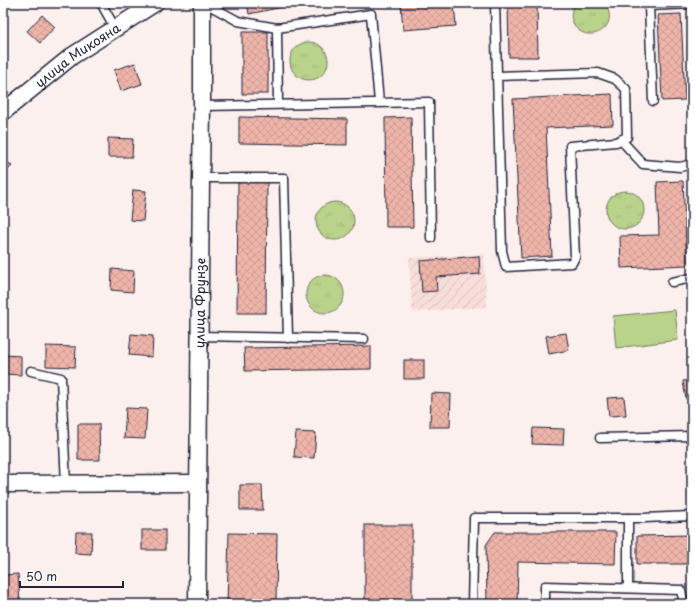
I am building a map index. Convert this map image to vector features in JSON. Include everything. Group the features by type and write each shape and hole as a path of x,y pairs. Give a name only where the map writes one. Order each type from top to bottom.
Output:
{"street":[{"name":"улица Микояна","path":"3,112 72,56 156,3"},
{"name":"улица Фрунзе","path":"197,604 202,3"},
{"path":"3,484 198,483"}],"lane":[{"path":"101,3 115,28"},
{"path":"205,3 238,21 277,28 371,14 379,102"},
{"path":"495,3 497,76 502,251 506,267 572,264 575,256 570,146 616,142 627,137 626,89 615,79 598,73 497,76"},
{"path":"654,101 649,6 692,4"},
{"path":"277,28 278,104"},
{"path":"202,106 429,102 431,238"},
{"path":"621,140 643,164 680,167 692,164"},
{"path":"201,178 284,178 288,338"},
{"path":"672,282 692,278"},
{"path":"199,336 364,339"},
{"path":"30,372 62,378 66,484"},
{"path":"600,438 692,436"},
{"path":"472,604 474,518 628,518 692,516"},
{"path":"628,518 628,588"},
{"path":"545,604 545,586 681,590 684,604"}],"shaded area":[{"path":"484,254 487,307 412,312 409,258"}],"green space":[{"path":"576,3 605,3 609,13 609,22 605,28 591,34 583,33 576,28 571,16 572,9"},
{"path":"305,42 313,42 323,47 327,54 327,68 323,75 313,80 305,80 295,75 293,72 290,65 290,57 295,47 298,45"},
{"path":"621,191 629,191 639,196 643,203 643,217 639,224 629,229 621,229 611,224 609,221 606,214 606,206 611,196 614,194"},
{"path":"331,202 339,202 349,207 353,214 353,228 349,235 339,240 331,240 321,235 319,232 316,225 316,217 321,207 324,205"},
{"path":"321,275 329,275 339,280 343,287 343,301 339,308 329,313 321,313 311,308 309,305 306,298 306,290 311,280 314,278"},
{"path":"675,310 678,340 616,348 613,316"}],"building":[{"path":"247,3 302,3 249,14"},
{"path":"401,3 454,3 456,26 403,30"},
{"path":"508,3 537,3 538,57 509,57"},
{"path":"681,14 685,100 662,101 658,15"},
{"path":"42,15 55,27 40,43 27,31"},
{"path":"242,32 268,32 268,94 242,94"},
{"path":"135,63 142,84 121,91 114,70"},
{"path":"612,94 613,125 546,128 552,256 521,258 513,99"},
{"path":"239,117 347,119 347,145 239,143"},
{"path":"411,117 413,227 386,227 385,118"},
{"path":"108,138 133,139 132,157 108,157"},
{"path":"3,157 12,166 3,174"},
{"path":"683,181 687,265 621,268 620,236 659,235 657,182"},
{"path":"238,182 267,182 266,313 237,313"},
{"path":"133,190 146,191 143,221 130,220"},
{"path":"479,256 480,274 436,277 437,291 422,292 420,261"},
{"path":"112,269 134,271 133,292 111,290"},
{"path":"566,333 569,350 549,354 546,336"},
{"path":"131,334 153,336 152,357 129,355"},
{"path":"46,346 76,347 75,367 46,366"},
{"path":"371,346 371,369 245,371 244,348"},
{"path":"3,355 21,356 21,375 3,374"},
{"path":"404,360 424,360 424,379 404,379"},
{"path":"692,380 692,398 686,399 683,381"},
{"path":"431,393 451,394 450,427 430,427"},
{"path":"624,397 626,415 609,416 607,398"},
{"path":"3,400 8,401 7,432 3,432"},
{"path":"126,408 147,409 145,439 124,438"},
{"path":"78,424 99,424 100,460 78,460"},
{"path":"533,428 564,429 563,445 532,444"},
{"path":"296,432 316,433 314,458 294,457"},
{"path":"240,485 262,485 263,510 240,510"},
{"path":"365,525 412,525 412,604 365,604"},
{"path":"142,530 165,530 165,550 142,550"},
{"path":"76,532 92,532 91,554 75,553"},
{"path":"495,532 616,532 615,564 518,562 517,604 487,604 486,545"},
{"path":"229,533 277,534 276,604 227,604"},
{"path":"692,535 692,564 637,564 637,536"},
{"path":"18,574 20,604 3,604 3,575"}]}
